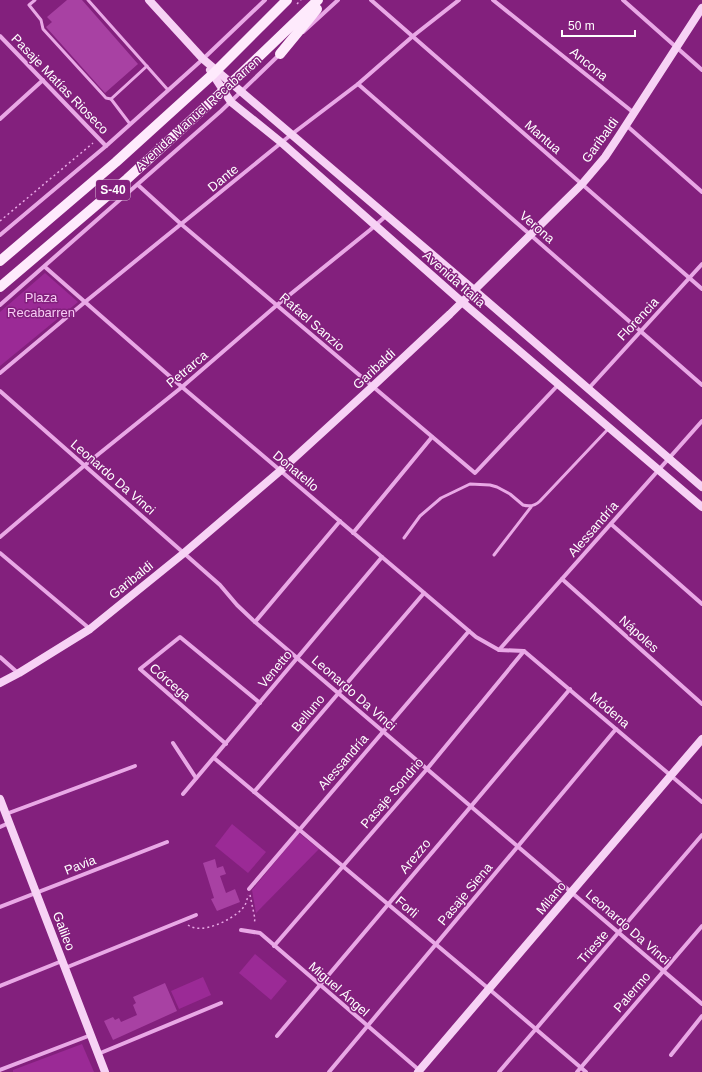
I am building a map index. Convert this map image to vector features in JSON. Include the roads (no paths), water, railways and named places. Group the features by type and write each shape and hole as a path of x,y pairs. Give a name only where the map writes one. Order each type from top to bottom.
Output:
{"main road":[{"name":"Avenida Manuel Recabarren","path":"0,261 116,162 215,72 287,0"},
{"name":"Avenida Manuel Recabarren","path":"0,287 127,179 232,83 318,0"},
{"path":"280,54 324,0"}],"street":[{"name":"Avenida Italia","path":"148,0 215,72 232,83 292,134 702,487"},
{"path":"0,235 106,146 203,59 265,0"},
{"name":"Avenida Manuel Recabarren","path":"0,305 231,102 338,0"},
{"name":"Mantua","path":"371,0 702,289"},
{"name":"Dante","path":"0,373 85,302 292,134 358,84 413,36 459,0"},
{"name":"Ancona","path":"493,0 634,113"},
{"path":"623,0 702,70"},
{"name":"Garibaldi","path":"0,683 19,673 90,629 184,552 280,471 462,302 582,184 605,157 702,8"},
{"name":"Pasaje Matías Rioseco","path":"0,36 106,146"},
{"name":"Avenida Italia","path":"215,72 223,91 231,102 282,143 462,302 560,384 702,507"},
{"path":"0,119 43,80"},
{"name":"Verona","path":"358,84 702,385"},
{"path":"626,125 702,192"},
{"name":"Rafael Sanzio","path":"138,185 181,224 475,473 560,384"},
{"name":"Petrarca","path":"0,537 387,215"},
{"name":"Florencia","path":"588,388 702,264"},
{"path":"45,267 85,302"},
{"name":"Donatello","path":"85,302 280,471 469,631 484,643 499,650"},
{"name":"Leonardo Da Vinci","path":"0,391 184,552 220,585 255,622 702,1004"},
{"name":"Alessandría","path":"499,650 702,421"},
{"path":"353,532 432,437"},
{"path":"255,622 340,521"},
{"path":"611,524 702,604"},
{"path":"0,553 90,629"},
{"name":"Venetto","path":"183,794 382,557"},
{"name":"Nápoles","path":"562,579 702,704"},
{"name":"Belluno","path":"254,792 424,593"},
{"name":"Alessandría","path":"249,889 469,631"},
{"name":"Córcega","path":"226,744 140,669 180,638 260,703"},
{"path":"499,650 524,651"},
{"name":"Módena","path":"524,651 702,802"},
{"name":"Pasaje Sondrio","path":"274,946 427,768 524,651"},
{"path":"0,657 19,673"},
{"name":"Arezzo","path":"277,1036 570,689"},
{"name":"Pasaje Siena","path":"329,1072 616,729"},
{"name":"Milano","path":"419,1072 702,739"},
{"path":"173,743 196,778"},
{"name":"Forli","path":"214,758 586,1072"},
{"path":"6,814 135,766"},
{"name":"Galileo","path":"0,799 106,1072"},
{"path":"0,827 9,823"},
{"name":"Trieste","path":"499,1072 702,835"},
{"name":"Pavia","path":"0,907 167,842"},
{"path":"0,986 64,965 196,915"},
{"name":"Palermo","path":"577,1072 702,926"},
{"name":"Miguel Ángel","path":"241,930 260,933 419,1072"},
{"path":"98,1054 221,1003"},
{"path":"671,1055 702,1016"},
{"path":"0,1070 91,1035"},
{"path":"8,1067 10,1072"}],"lane":[{"path":"35,0 29,5 41,20 44,29 106,98 111,99 130,124"},
{"path":"88,0 168,90"},
{"path":"111,99 147,66"},
{"path":"404,538 420,516 441,498 470,484 490,485 497,487 510,494 523,505 534,506 610,427"},
{"path":"494,555 531,506"}],"park label":[{"name":"Plaza Recabarren","path":"41,304"}]}
